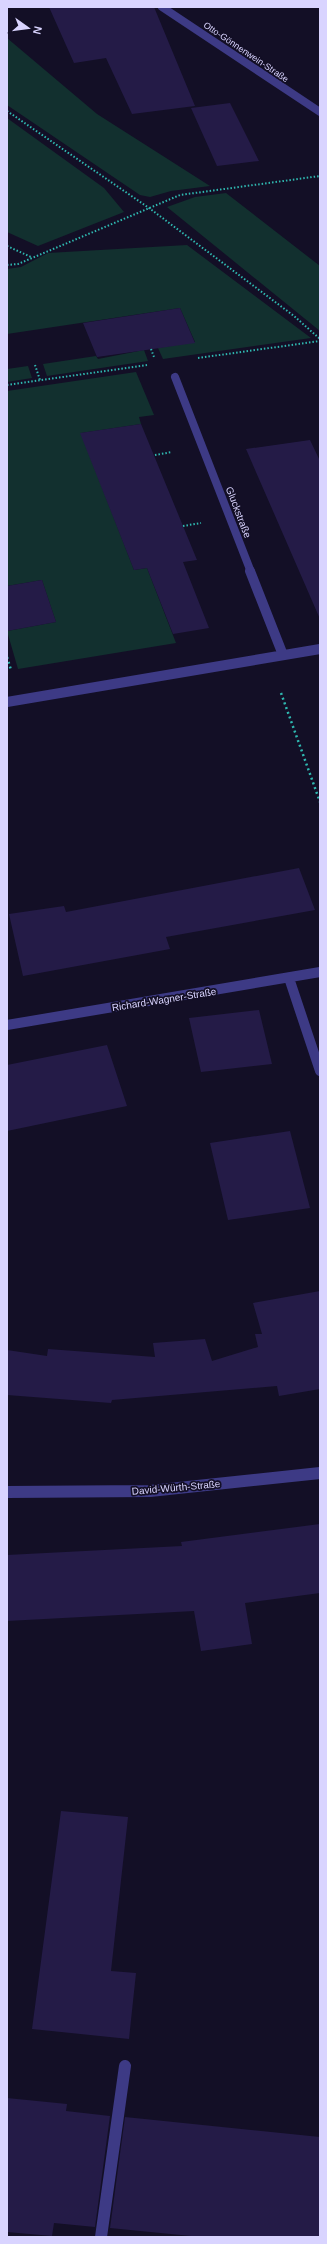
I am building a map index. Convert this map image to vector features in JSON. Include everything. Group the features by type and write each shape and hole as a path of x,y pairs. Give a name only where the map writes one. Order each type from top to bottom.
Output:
{"street":[{"name":"Otto-Gönnenwein-Straße","path":"162,7 320,112"},
{"name":"Gluckstraße","path":"175,377 283,655"},
{"path":"7,702 320,649"},
{"name":"Richard-Wagner-Straße","path":"7,1025 320,972"},
{"path":"289,978 320,1071"},
{"name":"David-Würth-Straße","path":"7,1492 150,1492 320,1473"},
{"path":"101,2237 125,2066"}],"path":[{"path":"7,111 149,208 294,316 320,339"},
{"path":"7,265 18,264 180,195 320,176"},
{"path":"7,246 32,257"},
{"path":"35,365 40,380"},
{"path":"155,455 175,452"},
{"path":"183,526 205,523"},
{"path":"7,656 13,676"},
{"path":"281,692 320,802"}],"green space":[{"path":"7,38 97,114 210,186 171,191 150,197 140,195 7,105"},
{"path":"7,118 104,188 124,212 38,246 7,232"},
{"path":"226,193 320,266 320,331 167,207 195,197"},
{"path":"187,245 311,338 163,359 158,348 195,342 180,308 7,334 7,269 21,267 48,253"},
{"path":"144,350 148,361 47,376 43,364 96,356 98,359"},
{"path":"28,366 32,378 7,382 7,369"},
{"path":"136,372 154,415 139,417 141,424 81,433 134,570 147,568 176,643 18,669 7,631 56,622 42,580 7,586 7,391"}],"building":[{"path":"49,7 154,7 195,106 132,114 106,58 74,63"},
{"path":"230,103 259,161 217,166 191,108"},
{"path":"180,308 195,343 97,357 83,323"},
{"path":"141,424 197,560 183,562 209,628 173,634 147,568 134,570 80,433"},
{"path":"310,440 320,461 320,619 246,449"},
{"path":"42,580 56,622 7,631 7,586"},
{"path":"299,868 315,910 166,937 170,949 23,976 9,914 64,906 66,912"},
{"path":"259,1010 272,1064 201,1072 189,1018"},
{"path":"107,1045 127,1106 7,1131 7,1065"},
{"path":"290,1131 310,1208 228,1220 210,1143"},
{"path":"320,1291 320,1389 279,1396 277,1386 112,1400 111,1403 7,1395 7,1350 47,1356 48,1349 155,1357 153,1343 205,1339 212,1361 258,1347 255,1334 262,1334 253,1303"},
{"path":"320,1524 320,1593 245,1603 252,1644 201,1651 194,1611 7,1621 7,1555 182,1546 181,1542"},
{"path":"61,1811 128,1817 111,1971 136,1973 129,2039 32,2029"},
{"path":"7,2098 67,2104 66,2111 110,2116 95,2227 54,2223 52,2236 7,2232"},
{"path":"125,2117 320,2137 320,2237 201,2237 110,2228"}]}
